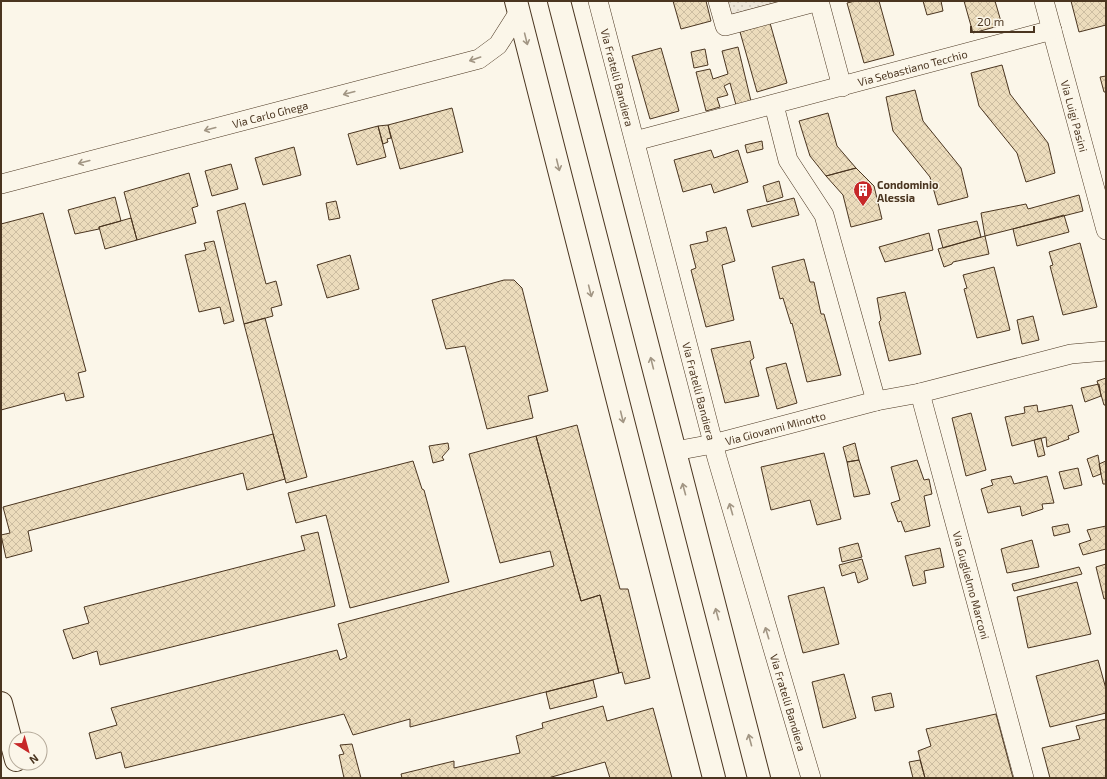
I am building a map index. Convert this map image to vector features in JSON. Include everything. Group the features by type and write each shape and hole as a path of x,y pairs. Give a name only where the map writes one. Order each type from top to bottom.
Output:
{"main road":[{"path":"559,1 759,778"},
{"path":"518,6 714,778"},
{"path":"1,703 8,731"}],"street":[{"name":"Via Fratelli Bandiera","path":"598,1 713,444 755,594 811,778"},
{"path":"718,1 725,26 819,1 842,87"},
{"name":"Via Luigi Pasini","path":"1044,1 1106,230"},
{"name":"Via Carlo Ghega","path":"1,184 479,59 498,45 518,6"},
{"name":"Via Sebastiano Tecchio","path":"635,141 1052,30"},
{"path":"774,105 788,160 824,215 876,401"},
{"path":"1071,354 1106,337"},
{"path":"1071,354 1106,351"},
{"name":"Via Giovanni Minotto","path":"675,451 713,444 876,401 920,393 1071,354"},
{"name":"Via Guglielmo Marconi","path":"920,393 1024,778"}],"shaded area":[{"path":"727,1 781,1 730,15"}],"building":[{"path":"673,1 706,1 711,21 681,29"},
{"path":"855,1 879,1 894,55 864,63 847,3"},
{"path":"923,1 941,1 943,11 927,15"},
{"path":"964,1 995,1 1002,25 973,33"},
{"path":"1071,1 1106,1 1106,25 1079,32"},
{"path":"770,23 787,83 757,92 740,32"},
{"path":"738,47 751,101 736,105 730,83 724,86 728,95 717,98 720,107 706,111 696,72 710,69 713,79 728,74 722,51"},
{"path":"661,48 679,111 650,119 632,56"},
{"path":"705,49 708,65 694,68 691,52"},
{"path":"1002,65 1010,94 1048,143 1055,173 1026,182 1017,153 979,106 971,73"},
{"path":"1106,76 1106,92 1104,92 1100,77"},
{"path":"915,90 923,121 961,168 968,197 938,205 930,177 893,131 886,97"},
{"path":"452,108 463,152 400,169 388,125"},
{"path":"828,113 837,146 856,168 826,176 810,156 799,121"},
{"path":"388,125 391,138 387,139 388,142 383,144 378,126"},
{"path":"378,126 386,157 357,165 348,134"},
{"path":"762,141 763,149 747,153 745,145"},
{"path":"294,147 301,175 263,185 255,158"},
{"path":"711,150 714,158 738,150 748,182 714,193 711,184 683,192 674,160"},
{"path":"231,164 238,189 212,196 205,171"},
{"name":"Condominio Alessia","path":"856,168 874,186 882,219 851,227 843,195 826,176"},
{"path":"189,173 198,206 192,208 196,223 137,240 124,192"},
{"path":"779,181 783,197 767,202 763,186"},
{"path":"1079,195 1083,211 985,236 981,213 1026,204 1028,209"},
{"path":"115,197 121,221 99,227 99,229 75,234 68,210"},
{"path":"794,198 799,215 752,227 747,210"},
{"path":"336,201 340,218 329,220 326,203"},
{"path":"245,203 266,284 276,281 282,305 271,308 273,316 244,324 217,211"},
{"path":"43,213 86,371 78,373 84,397 66,401 64,393 1,410 1,224"},
{"path":"1064,215 1069,232 1017,246 1013,229"},
{"path":"131,218 137,240 105,249 99,227"},
{"path":"977,221 981,237 943,248 938,230"},
{"path":"726,227 735,261 722,265 734,320 706,327 691,270 696,268 690,245 708,241 706,232"},
{"path":"929,233 933,250 885,262 879,247"},
{"path":"985,236 989,254 953,262 952,264 944,267 938,249"},
{"path":"214,241 234,321 224,324 220,307 199,312 185,255 206,250 204,243"},
{"path":"1080,243 1097,307 1063,315 1050,266 1053,265 1049,252"},
{"path":"350,255 359,289 327,298 317,265"},
{"path":"804,259 810,282 814,282 821,314 824,314 841,375 807,382 792,323 791,324 783,298 780,299 772,267"},
{"path":"994,267 1010,330 977,338 964,289 967,288 963,275"},
{"path":"504,280 514,280 522,288 548,391 528,396 533,418 487,429 465,346 446,349 432,300"},
{"path":"905,292 921,354 889,361 879,322 881,320 877,298"},
{"path":"1033,316 1039,340 1022,344 1017,320"},
{"path":"265,318 307,477 286,483 244,324"},
{"path":"750,341 754,358 750,361 759,396 725,403 711,349"},
{"path":"786,363 797,403 777,409 766,368"},
{"path":"1106,378 1106,405 1104,405 1097,381"},
{"path":"1099,384 1101,396 1085,402 1081,388"},
{"path":"1037,405 1038,412 1072,405 1079,432 1068,436 1069,439 1047,447 1046,437 1012,446 1005,417 1025,413 1024,407"},
{"path":"971,413 986,470 966,476 952,418"},
{"path":"577,425 620,589 628,589 650,678 625,684 622,672 619,673 600,595 581,601 536,436"},
{"path":"273,434 285,479 247,490 243,473 28,531 32,551 6,558 1,535 10,533 3,507"},
{"path":"536,436 581,601 600,595 619,673 410,727 410,719 353,735 344,714 125,768 121,752 96,759 89,733 117,725 111,708 337,650 340,660 347,657 338,624 554,566 550,551 500,563 469,454"},
{"path":"1041,438 1045,455 1038,457 1034,440"},
{"path":"448,443 449,449 442,457 444,460 433,463 429,446"},
{"path":"855,443 859,460 847,462 843,447"},
{"path":"824,453 841,519 817,525 810,500 771,510 761,467"},
{"path":"1098,455 1101,474 1093,477 1087,459"},
{"path":"859,460 870,494 854,497 847,462"},
{"path":"917,460 924,480 929,479 932,494 924,496 930,526 905,532 901,521 898,522 891,503 900,500 891,467"},
{"path":"413,461 422,489 424,490 449,582 350,608 326,515 296,523 288,493"},
{"path":"1106,461 1106,484 1103,484 1099,464"},
{"path":"1078,468 1082,485 1064,489 1059,472"},
{"path":"1011,476 1014,484 1047,476 1054,503 1042,504 1043,509 1022,516 1020,506 988,513 981,489 993,485 991,480"},
{"path":"1068,524 1070,532 1054,536 1052,527"},
{"path":"1106,526 1106,549 1083,555 1079,544 1091,540 1087,530"},
{"path":"318,532 335,606 100,665 97,651 73,659 63,630 89,623 84,607 305,550 301,536"},
{"path":"1032,540 1039,567 1007,573 1001,549"},
{"path":"858,543 862,557 842,562 839,548"},
{"path":"940,548 944,567 924,571 926,583 913,586 905,556"},
{"path":"862,559 868,579 858,583 855,572 842,576 839,565"},
{"path":"1106,564 1106,598 1104,599 1096,567"},
{"path":"1079,567 1082,574 1014,591 1012,584"},
{"path":"1077,582 1091,634 1028,648 1017,597"},
{"path":"824,587 839,644 803,653 788,596"},
{"path":"1098,660 1106,689 1106,713 1050,727 1036,676"},
{"path":"844,674 856,718 823,728 812,682"},
{"path":"593,680 597,697 550,709 546,692"},
{"path":"891,693 894,707 875,711 872,697"},
{"path":"603,706 607,721 653,708 672,778 610,778 605,762 548,778 402,778 401,774 454,761 454,768 520,753 516,736 543,728 542,723"},
{"path":"996,714 1013,778 925,778 918,751 931,746 926,729"},
{"path":"1106,719 1106,778 1050,778 1042,748 1080,739 1076,726"},
{"path":"352,744 361,778 344,778 339,755 344,754 340,745"},
{"path":"920,760 925,778 913,778 909,762"}],"place":[{"name":"Condominio Alessia","path":"863,207"}]}
